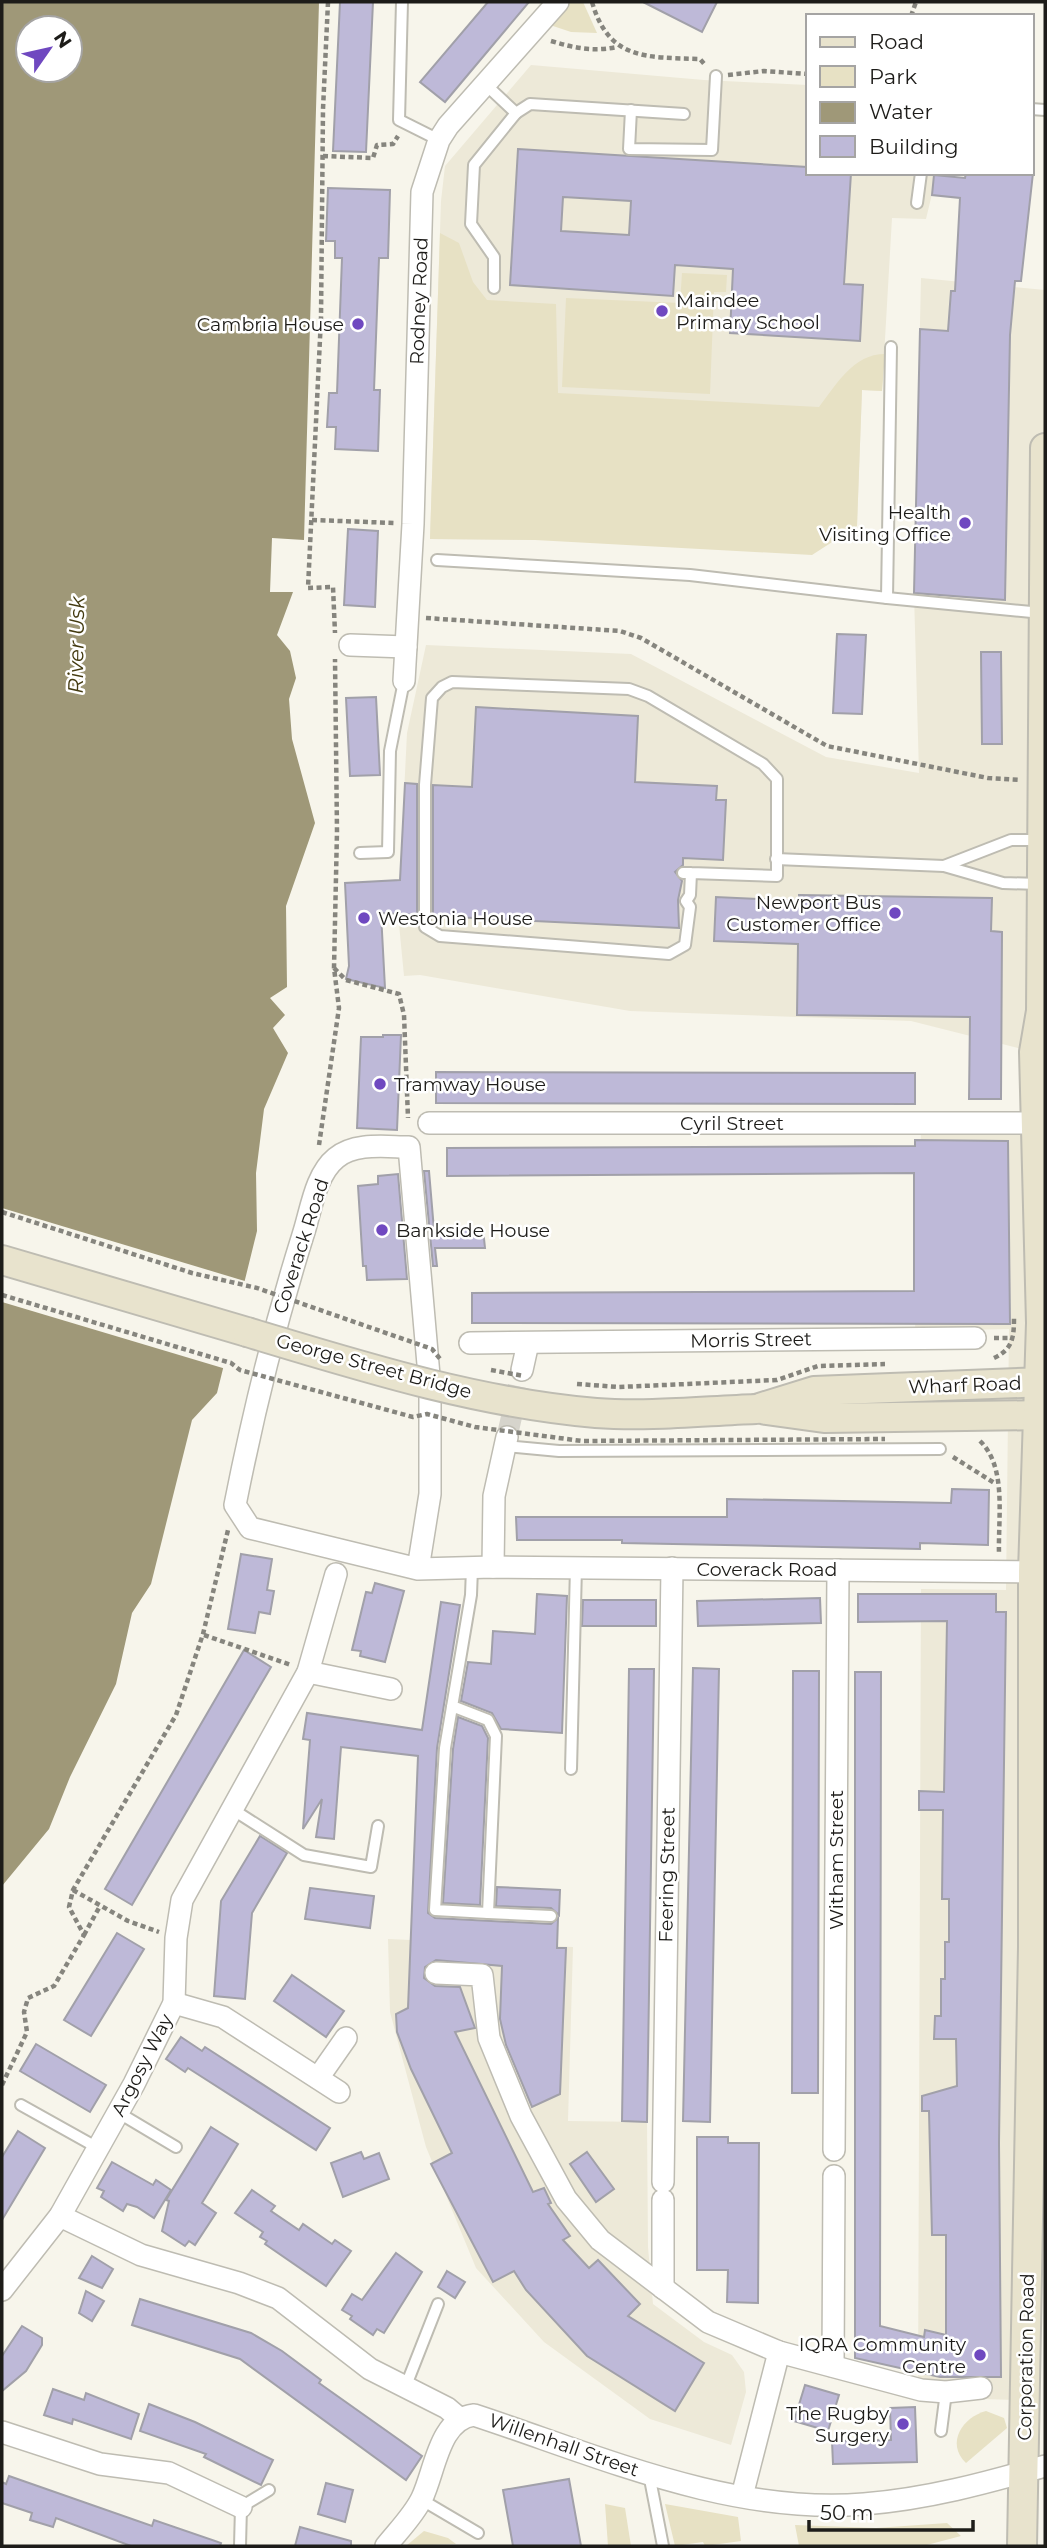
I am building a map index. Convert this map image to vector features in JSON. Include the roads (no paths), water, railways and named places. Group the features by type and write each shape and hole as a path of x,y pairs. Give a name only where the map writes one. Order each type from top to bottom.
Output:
{"street":[{"name":"Rodney Road","path":"404,681 413,524 422,192 439,140 484,83 558,2"},
{"name":"Corporation Road","path":"1022,2546 1034,2469 1037,2214 1040,1642 1033,1572 1042,1415 1043,1222 1034,1052 1043,1011 1041,782 1045,448"},
{"path":"340,646 406,648"},
{"name":"Cyril Street","path":"429,1123 1036,1123"},
{"name":"Coverack Road","path":"418,1570 430,1494 430,1387 422,1271 408,1147 350,1150 331,1162 321,1179 281,1306 254,1409 235,1505 244,1524 257,1532 418,1570 576,1567 1033,1572"},
{"name":"George Street Bridge","path":"2,1260 368,1367 546,1407 598,1413 756,1409 824,1418 889,1431"},
{"name":"Morris Street","path":"470,1343 975,1338"},
{"path":"524,1374 528,1342"},
{"name":"Wharf Road","path":"885,1376 1042,1382"},
{"name":"George Street Bridge","path":"756,1409 814,1391 885,1376"},
{"name":"Wharf Road","path":"889,1431 1042,1415"},
{"path":"483,1567 506,1441"},
{"name":"Feering Street","path":"663,2288 672,1568"},
{"name":"Witham Street","path":"834,2150 838,1570"},
{"name":"Argosy Way","path":"2,2290 60,2216 119,2113 174,2003 176,1938 182,1900 308,1672 336,1574"},
{"path":"308,1672 391,1689"},
{"path":"436,1973 482,1975 489,2038 521,2116 566,2199 600,2240 663,2288 708,2322 779,2352 921,2390 946,2392 981,2388"},
{"path":"174,2003 223,2017 339,2092"},
{"path":"318,2078 346,2038"},
{"path":"833,2366 834,2176"},
{"name":"Willenhall Street","path":"60,2216 141,2255 239,2283 278,2298 370,2368 447,2408 460,2418 474,2415 649,2474 742,2497 806,2504 864,2504 973,2488 1034,2469"},
{"path":"742,2497 779,2352"},
{"path":"386,2546 422,2500 450,2429 460,2418"},
{"path":"2,2432 100,2464 169,2473 241,2507"}],"lane":[{"path":"402,2 399,120 439,140"},
{"path":"631,110 629,149 712,150 716,76"},
{"path":"484,83 516,113"},
{"path":"494,288 494,257 471,224 474,165 516,113 530,104 684,114"},
{"path":"917,203 921,175"},
{"path":"887,597 891,347"},
{"path":"437,560 690,575 1042,612"},
{"path":"360,853 388,852 390,751 404,681"},
{"path":"452,682 629,689 648,696 763,764 778,779 776,859 777,876 687,873 690,895 683,901 690,908 685,945 669,954 440,936 425,928 424,915 425,785 432,698 442,687 452,682"},
{"path":"944,866 1011,840 1041,840"},
{"path":"776,859 944,866 1003,883 1041,884"},
{"path":"506,1441 559,1451 940,1449"},
{"path":"483,1567 471,1595 445,1748 435,1910 551,1916"},
{"path":"571,1769 576,1567"},
{"path":"452,1706 488,1720 496,1736 488,1913"},
{"path":"232,1809 304,1855 371,1867 378,1826"},
{"path":"20,2105 98,2148"},
{"path":"119,2113 176,2147"},
{"path":"405,2388 438,2304"},
{"path":"942,2431 946,2392"},
{"path":"649,2474 663,2546"},
{"path":"240,2546 241,2507 269,2490"},
{"path":"422,2500 478,2533"}],"water":[{"name":"River Usk","path":"2,2 319,2 304,540 272,538 270,592 293,592 277,635 290,651 296,678 289,699 292,739 315,823 286,906 287,987 270,998 285,1015 273,1028 288,1053 264,1109 256,1173 257,1231 217,1393 192,1420 151,1584 132,1613 116,1684 70,1777 49,1829 2,1886"}],"tunnel":[{"path":"507,1437 522,1370"}],"place":[{"name":"Maindee Primary School","path":"662,311"},
{"name":"Cambria House","path":"358,324"},
{"name":"Health Visiting Office","path":"965,523"},
{"name":"Newport Bus Customer Office","path":"895,913"},
{"name":"Westonia House","path":"364,918"},
{"name":"Tramway House","path":"380,1084"},
{"name":"Bankside House","path":"382,1230"},
{"name":"IQRA Community Centre","path":"980,2355"},
{"name":"The Rugby Surgery","path":"903,2424"}]}
